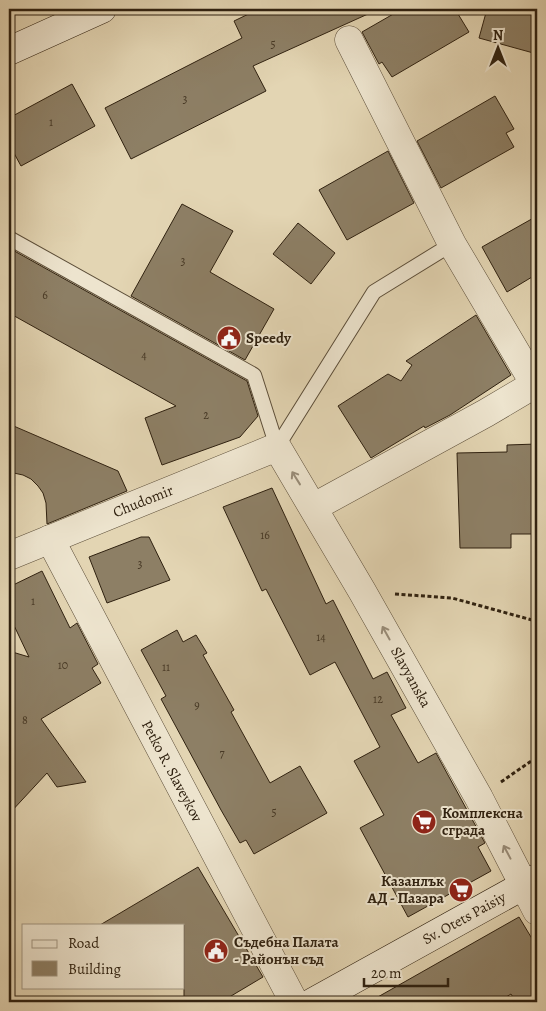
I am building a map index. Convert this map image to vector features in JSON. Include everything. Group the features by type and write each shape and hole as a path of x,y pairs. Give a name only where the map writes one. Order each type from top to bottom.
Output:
{"street":[{"path":"9,51 102,9"},
{"path":"314,507 536,386 452,244 349,40"},
{"name":"Slavyanska","path":"277,447 314,507 479,798 531,881 537,911"},
{"name":"Chudomir","path":"9,556 277,447"},
{"name":"Petko R. Slaveykov","path":"50,539 294,1002"},
{"name":"Sv. Otets Paisiy","path":"313,1002 531,881"}],"lane":[{"path":"9,238 254,375 277,447"},
{"path":"277,447 374,292 452,244"}],"path":[{"path":"362,591 452,598 537,623"},
{"path":"479,798 537,757"}],"building":[{"path":"259,9 379,9 253,66 266,91 131,159 105,108 242,38 234,21"},
{"path":"402,9 455,9 469,32 392,77 382,62 379,64 362,32"},
{"path":"487,9 537,9 537,54 479,38"},
{"path":"72,84 95,126 21,166 9,144 9,118"},
{"path":"495,96 514,129 506,133 514,147 441,188 417,141"},
{"path":"388,151 414,203 347,240 319,190"},
{"path":"182,204 233,231 210,272 274,309 245,360 131,296"},
{"path":"537,216 537,274 507,292 482,247"},
{"path":"298,223 335,253 311,284 273,254"},
{"path":"9,248 247,381 258,416 240,437 162,465 145,418 176,406 9,313"},
{"path":"476,315 511,375 450,415 425,428 424,426 371,458 338,406 388,374 401,381 412,365 406,361"},
{"path":"9,424 118,471 127,491 47,524 46,503 43,493 38,486 31,479 23,475 9,472"},
{"path":"537,444 537,534 511,534 511,548 460,548 457,453 507,452 507,445"},
{"path":"272,488 326,604 333,600 373,679 387,672 406,708 391,715 418,763 436,753 485,843 478,847 491,871 408,917 360,828 384,815 354,761 380,747 335,662 310,675 266,589 262,591 223,507"},
{"path":"141,537 149,537 170,580 107,603 89,557"},
{"path":"42,571 70,628 77,623 98,664 92,668 101,683 41,719 86,782 57,787 47,773 9,814 9,651 29,657 9,615 9,587"},
{"path":"177,630 183,642 196,635 207,653 203,655 234,710 231,712 270,783 300,766 327,813 254,854 246,840 240,843 221,810 161,699 166,696 141,650"},
{"name":"Съдебна Палата - Районън съд","path":"198,867 263,977 221,1002 184,1002 185,924 102,924"},
{"path":"519,917 537,947 537,1002 516,1002 511,994 498,1002 369,1002"}],"place":[{"name":"Speedy","path":"229,338"},
{"name":"Комплексна сграда","path":"424,822"},
{"name":"Казанлък АД - Пазара","path":"461,890"},
{"name":"Съдебна Палата - Районън съд","path":"216,951"}]}
